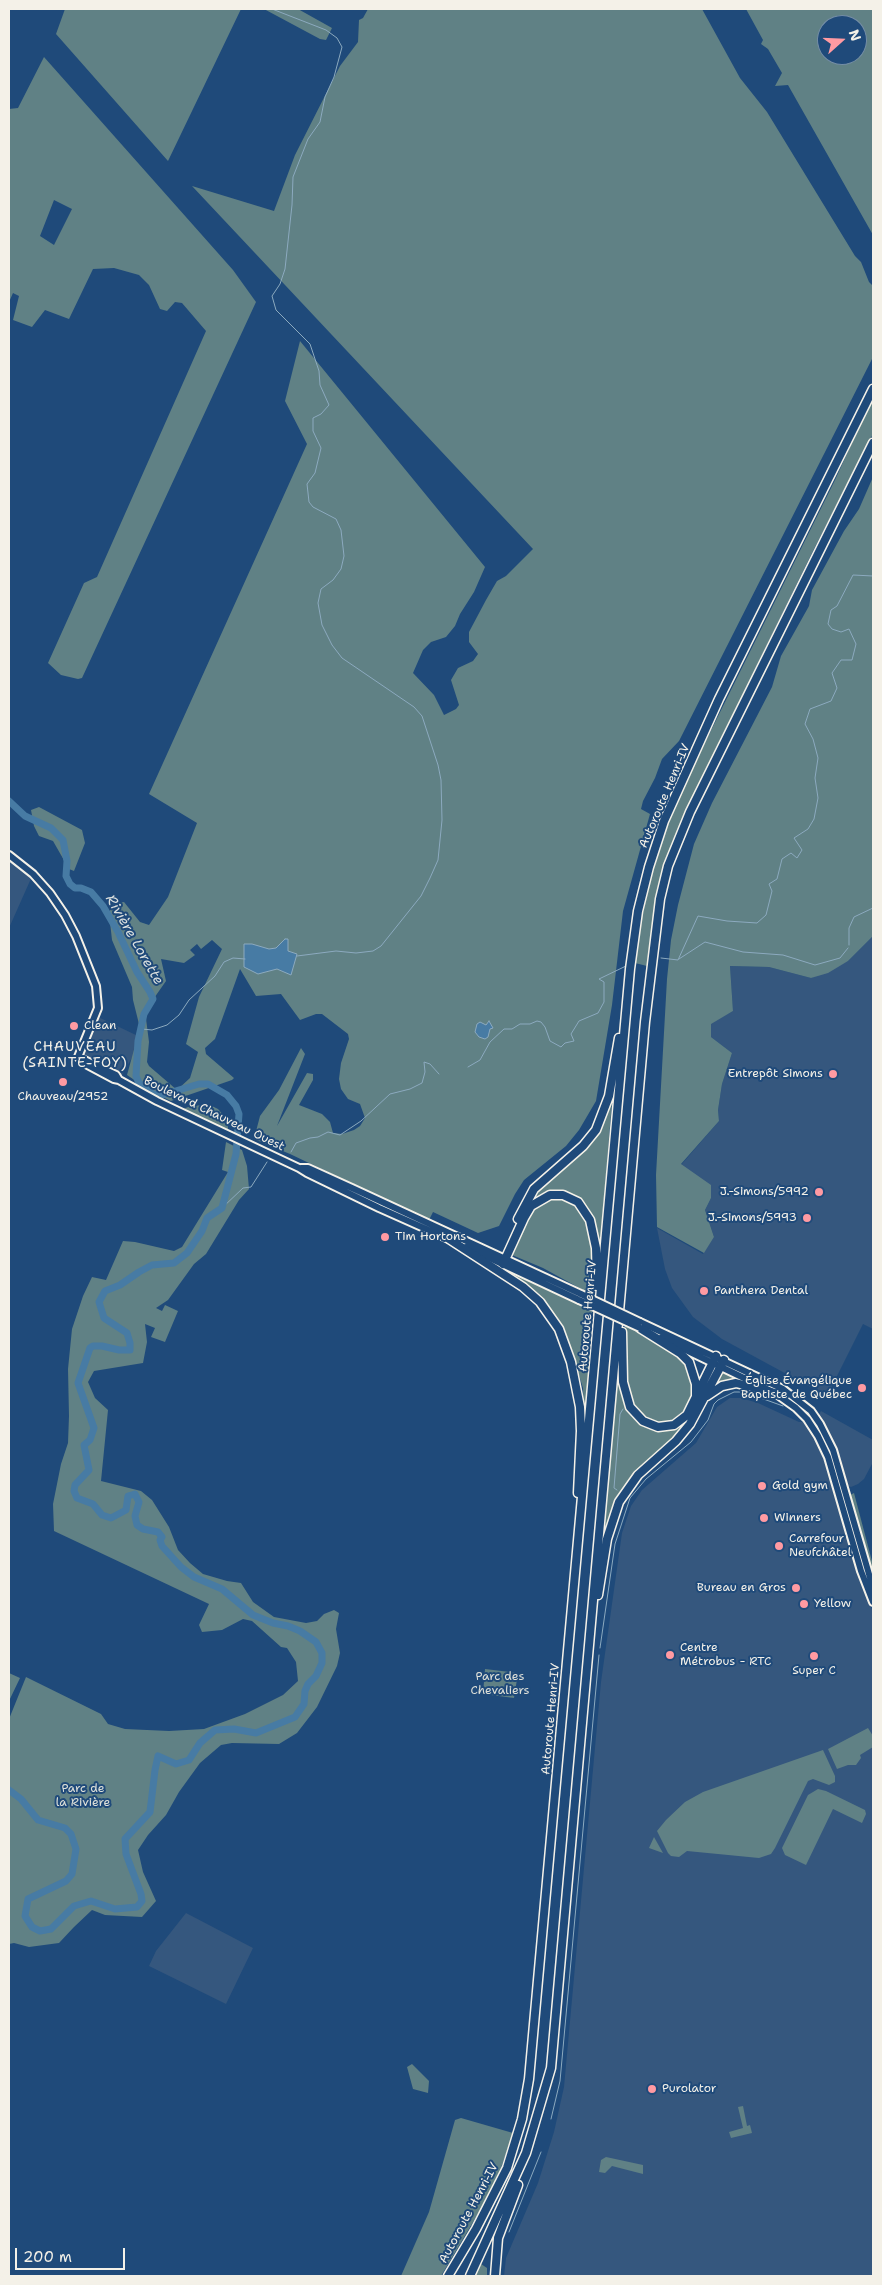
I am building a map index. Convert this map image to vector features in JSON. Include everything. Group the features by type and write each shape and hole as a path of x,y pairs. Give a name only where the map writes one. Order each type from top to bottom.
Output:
{"highway":[{"name":"Autoroute Henri-IV","path":"447,2276 476,2230 507,2168 526,2101 533,2045 590,1426 630,969 638,911 649,867 664,821 719,698 873,389"},
{"name":"Autoroute Henri-IV","path":"470,2276 526,2153 551,2068 625,1246 650,978 660,899 668,866 713,764 873,443"},
{"path":"502,1260 534,1189 583,1146 596,1130 604,1112 618,1046 630,969"},
{"path":"502,1260 527,1212 543,1198 557,1195 569,1197 578,1202 587,1213 593,1230 597,1259 590,1426"},
{"path":"449,1239 514,1280 540,1302 559,1329 572,1362 581,1431 570,1593 569,1646"},
{"path":"625,1246 622,1368 630,1407 643,1421 658,1427 683,1419 691,1410 719,1361"},
{"path":"640,1325 680,1353 688,1362 696,1384 695,1401"},
{"path":"589,1654 604,1556 611,1523 619,1502 638,1475 684,1432 705,1398 719,1361"},
{"path":"705,1398 722,1386 736,1383 775,1393"},
{"path":"495,2276 498,2238 545,2108 551,2068"}],"main road":[{"name":"Boulevard Chauveau Ouest","path":"9,855 33,874 65,914 96,986 98,1008 78,1057 116,1075 120,1080 157,1101 244,1141 379,1208 502,1260"},
{"name":"Boulevard Chauveau Ouest","path":"299,1168 308,1168 719,1361 775,1393 802,1413 823,1446 873,1602"},
{"path":"719,1361 791,1394 805,1405 820,1424 833,1450 873,1588"}],"shaded area":[{"path":"9,855 33,874 9,928"},
{"path":"873,936 873,1329 863,1324 827,1396 722,1339 693,1317 672,1288 665,1269 657,1228 703,1254 714,1237 705,1210 711,1198 681,1165 719,1121 718,1110 722,1084 732,1053 711,1037 711,1023 733,1011 730,966 769,967 811,978 848,961"},
{"path":"285,939 288,939 288,951 297,954 291,975 277,969 258,974 244,967 244,944 252,944 269,949 276,948"},
{"path":"96,1016 138,1036 133,1056 119,1080 78,1057"},
{"path":"489,1021 493,1028 490,1029 488,1037 485,1039 479,1037 475,1032 477,1024 480,1022 486,1025"},
{"path":"730,1398 741,1398 758,1403 799,1422 806,1422 820,1445 860,1582 873,1612 873,2276 504,2276 506,2258 538,2183 554,2132 564,2087 601,1682 622,1533 631,1506 642,1490 696,1443 717,1407"},
{"path":"821,1411 873,1440 873,1462 864,1479 858,1484 851,1487 846,1485 835,1447 818,1416"},
{"path":"186,1913 253,1948 226,2004 149,1966 156,1951"}],"green space":[{"path":"65,9 241,9 168,161 56,34"},
{"path":"264,9 298,9 332,28 326,40 320,39"},
{"path":"368,9 702,9 740,78 767,112 855,256 861,262 869,282 873,286 873,357 679,741 662,759 643,801 641,809 650,814 623,911 612,1005 596,1101 579,1130 566,1146 524,1180 499,1226 478,1233 433,1212 429,1220 290,1154 254,1139 260,1116 279,1090 301,1048 305,1054 277,1126 307,1073 313,1074 313,1080 299,1105 322,1114 330,1122 333,1133 342,1134 354,1130 360,1126 365,1118 360,1104 348,1099 341,1089 339,1079 341,1063 349,1039 348,1034 322,1014 316,1014 300,1020 281,994 256,996 240,969 215,1039 205,1048 206,1054 234,1078 232,1080 171,1101 152,1092 127,1075 140,1028 133,1000 132,987 112,940 109,913 113,904 124,902 140,922 149,925 168,897 197,823 149,794 307,444 285,401 300,341 485,567 474,592 455,626 446,637 431,642 423,650 413,673 434,695 444,715 456,709 459,705 451,680 458,668 473,661 478,654 469,642 469,632 486,600 497,581 506,576 533,549 192,186 274,211 295,155 340,66 358,42 359,20 363,18","holes":["212,940 222,949 199,997 186,1044 198,1052 190,1078 177,1090 149,1066 147,1062 149,1042 145,1011 166,981 161,959 184,963 195,955 190,950 197,944 201,949"]},
{"path":"746,9 873,9 873,235 788,85 775,86 782,73 768,49 761,44 763,40"},
{"path":"44,57 233,270 256,302 82,678 78,679 61,675 48,663 84,583 97,577 206,331 182,303 175,302 167,311 160,309 149,285 139,275 114,268 93,269 69,319 45,310 32,327 13,320 19,296 13,293 9,302 9,109 18,108","holes":["54,200 72,209 54,245 40,236"]},
{"path":"873,397 873,434 707,767 672,844 656,901 647,966 631,962 659,844 678,797 835,480"},
{"path":"873,477 873,936 848,961 828,973 811,978 769,967 730,966 733,1011 711,1024 711,1037 732,1053 722,1084 718,1110 719,1121 681,1164 711,1185 711,1198 705,1210 714,1237 704,1253 657,1227 656,1175 667,979 671,940 678,905 694,844 712,803 772,687 781,656 809,606 812,590 844,531 859,509"},
{"path":"39,807 82,830 85,843 74,871 69,869 53,841 39,836 34,826 31,810"},
{"path":"613,1090 600,1246 598,1246 596,1230 590,1211 574,1196 567,1193 546,1193 530,1203 533,1194 597,1133 607,1113"},
{"path":"208,1104 218,1109 224,1116 228,1124 228,1131 181,1110"},
{"name":"Parc de la Rivière","path":"226,1142 242,1150 247,1166 249,1189 239,1200 206,1254 194,1264 168,1300 156,1308 162,1311 165,1305 178,1311 165,1342 151,1337 155,1328 145,1324 147,1342 143,1363 94,1371 88,1382 95,1398 108,1410 101,1481 141,1491 152,1500 169,1527 178,1550 190,1563 203,1574 241,1583 253,1602 274,1617 306,1623 317,1621 324,1614 334,1610 339,1613 336,1629 340,1653 337,1666 317,1707 297,1733 279,1744 232,1743 221,1745 200,1763 179,1792 166,1815 148,1835 138,1850 143,1872 156,1901 142,1917 105,1915 92,1910 59,1943 29,1947 14,1943 9,1944 9,1719 26,1677 101,1714 108,1724 125,1729 169,1731 204,1729 245,1714 283,1695 298,1681 296,1662 287,1648 281,1647 252,1621 243,1619 222,1630 202,1632 199,1625 209,1604 54,1531 53,1504 61,1464 68,1443 68,1369 72,1329 83,1296 92,1277 106,1280 123,1241 174,1251 182,1247 228,1172 222,1170"},
{"path":"557,1199 575,1203 586,1220 592,1236 594,1296 543,1268 512,1255 532,1210 548,1200"},
{"path":"502,1268 592,1310 585,1440 583,1388 561,1326 544,1301 530,1287"},
{"path":"625,1326 645,1334 675,1353 689,1367 693,1387 691,1398 687,1407 675,1420 660,1423 651,1421 643,1417 632,1402 625,1375"},
{"path":"720,1370 745,1381 728,1381 712,1390"},
{"path":"618,1373 620,1373 627,1404 656,1428 692,1415 672,1441 629,1480 617,1498 604,1531"},
{"path":"854,1493 873,1565 873,1577 850,1499 850,1495"},
{"name":"Parc des Chevaliers","path":"485,1669 518,1673 514,1698 483,1694"},
{"path":"9,1673 20,1678 9,1701"},
{"path":"868,1728 873,1736 873,1747 860,1755 861,1758 856,1765 848,1765 837,1769 828,1749"},
{"path":"823,1750 835,1776 835,1782 829,1785 813,1779 808,1781 771,1854 759,1858 687,1851 679,1857 671,1856 668,1853 657,1831 685,1802 703,1792"},
{"path":"818,1789 865,1810 866,1814 862,1823 833,1809 806,1865 785,1855 782,1848 808,1795"},
{"path":"654,1837 663,1853 649,1848"},
{"path":"412,2064 429,2081 428,2093 413,2089 407,2067"},
{"path":"743,2106 747,2126 750,2125 752,2133 731,2138 729,2132 743,2128 738,2107"},
{"path":"461,2118 513,2133 501,2168 482,2207 441,2276 401,2276 429,2212 455,2120"},
{"path":"606,2157 643,2165 643,2174 612,2166 605,2173 599,2172 601,2160"},
{"path":"481,2264 487,2268 487,2276 475,2276"}],"waterway":[{"path":"272,9 326,30 337,38 342,47 334,77 325,97 320,122 308,139 293,177 285,269 280,284 272,296 276,310 310,344 319,371 320,385 329,405 321,414 313,418 313,431 321,448 315,473 307,484 309,502 313,507 336,519 341,530 344,556 341,569 333,580 321,589 318,603 322,625 332,645 342,658 414,707 422,716 441,780 442,820 438,860 421,896 381,946 373,951 356,953 336,951 297,956"},
{"path":"661,958 678,960 698,916 727,921 757,923 766,915 772,891 769,884 777,879 782,859 791,853 797,858 802,850 794,838 808,829 814,819 818,798 815,778 818,758 813,739 805,724 810,709 831,701 837,688 832,673 841,660 852,660 856,644 849,629 841,632 832,629 828,624 831,610 837,606 853,575 873,576"},
{"name":"Rivière Lorette","path":"9,801 25,816 51,828 63,840 67,861 66,876 70,884 75,888 91,892 103,906 137,972 150,992 153,999 144,1014 138,1041 136,1076 139,1083 153,1094 162,1095 199,1084 208,1084 227,1095 236,1106 239,1114 236,1154 222,1208 207,1218 202,1231 187,1253 174,1263 152,1265 120,1285 105,1291 99,1302 104,1318 127,1333 130,1350 119,1350 102,1346 90,1348 78,1383 94,1428 90,1440 84,1445 89,1470 75,1485 74,1491 77,1498 93,1504 102,1515 111,1518 126,1510 128,1496 135,1494 139,1502 135,1516 137,1525 143,1529 158,1532 162,1537 160,1540 162,1546 181,1567 194,1577 222,1589 253,1615 300,1631 316,1642 322,1653 322,1663 316,1676 308,1684 305,1691 304,1704 295,1717 256,1733 234,1729 215,1730 200,1743 189,1760 176,1764 158,1756 150,1812 125,1839 126,1854 141,1894 142,1901 137,1907 115,1909 91,1901 74,1906 51,1929 40,1931 32,1927 25,1916 28,1899 66,1881 72,1874 76,1849 71,1834 65,1828 38,1820 21,1799 9,1790"},
{"path":"849,945 849,928 854,917 873,908"},
{"path":"679,959 705,942 743,952 783,955 815,965 840,958 848,948"},
{"path":"142,1029 152,1030 167,1025 179,1015 189,1000 215,976 224,962 233,958 245,959"},
{"path":"468,1067 480,1060 490,1042 504,1029 512,1029 520,1024 541,1022 550,1041 561,1047 565,1043 574,1041 571,1034 579,1021 598,1013 604,1002 604,982 599,979 626,966"},
{"path":"291,1152 296,1143 310,1138 318,1137 328,1132 340,1135 361,1121 390,1094 410,1089 422,1083 425,1072 424,1062 430,1064 439,1074"},
{"path":"222,1208 243,1188 251,1187 267,1162"},
{"path":"600,1648 615,1544 630,1498 646,1479 691,1442 708,1420 714,1404 718,1400 734,1392 744,1392 783,1406"},
{"path":"617,1490 614,1488 620,1414 623,1409"},
{"path":"551,2119 560,2081 599,1655"},
{"path":"509,2232 541,2152"}],"place":[{"name":"Clean","path":"74,1026"},
{"name":"Entrepôt Simons","path":"833,1074"},
{"name":"Chauveau/2952","path":"63,1082"},
{"name":"J.-Simons/5992","path":"819,1192"},
{"name":"J.-Simons/5993","path":"807,1218"},
{"name":"Tim Hortons","path":"385,1237"},
{"name":"Panthera Dental","path":"704,1291"},
{"name":"Église Évangélique Baptiste de Québec","path":"862,1388"},
{"name":"Gold gym","path":"762,1486"},
{"name":"Winners","path":"764,1518"},
{"name":"Carrefour Neufchâtel","path":"779,1546"},
{"name":"Bureau en Gros","path":"796,1588"},
{"name":"Yellow","path":"804,1604"},
{"name":"Centre Métrobus - RTC","path":"670,1655"},
{"name":"Super C","path":"814,1656"},
{"name":"Purolator","path":"652,2089"}],"district":[{"name":"CHAUVEAU (SAINTE-FOY)","path":"75,1056"}]}
